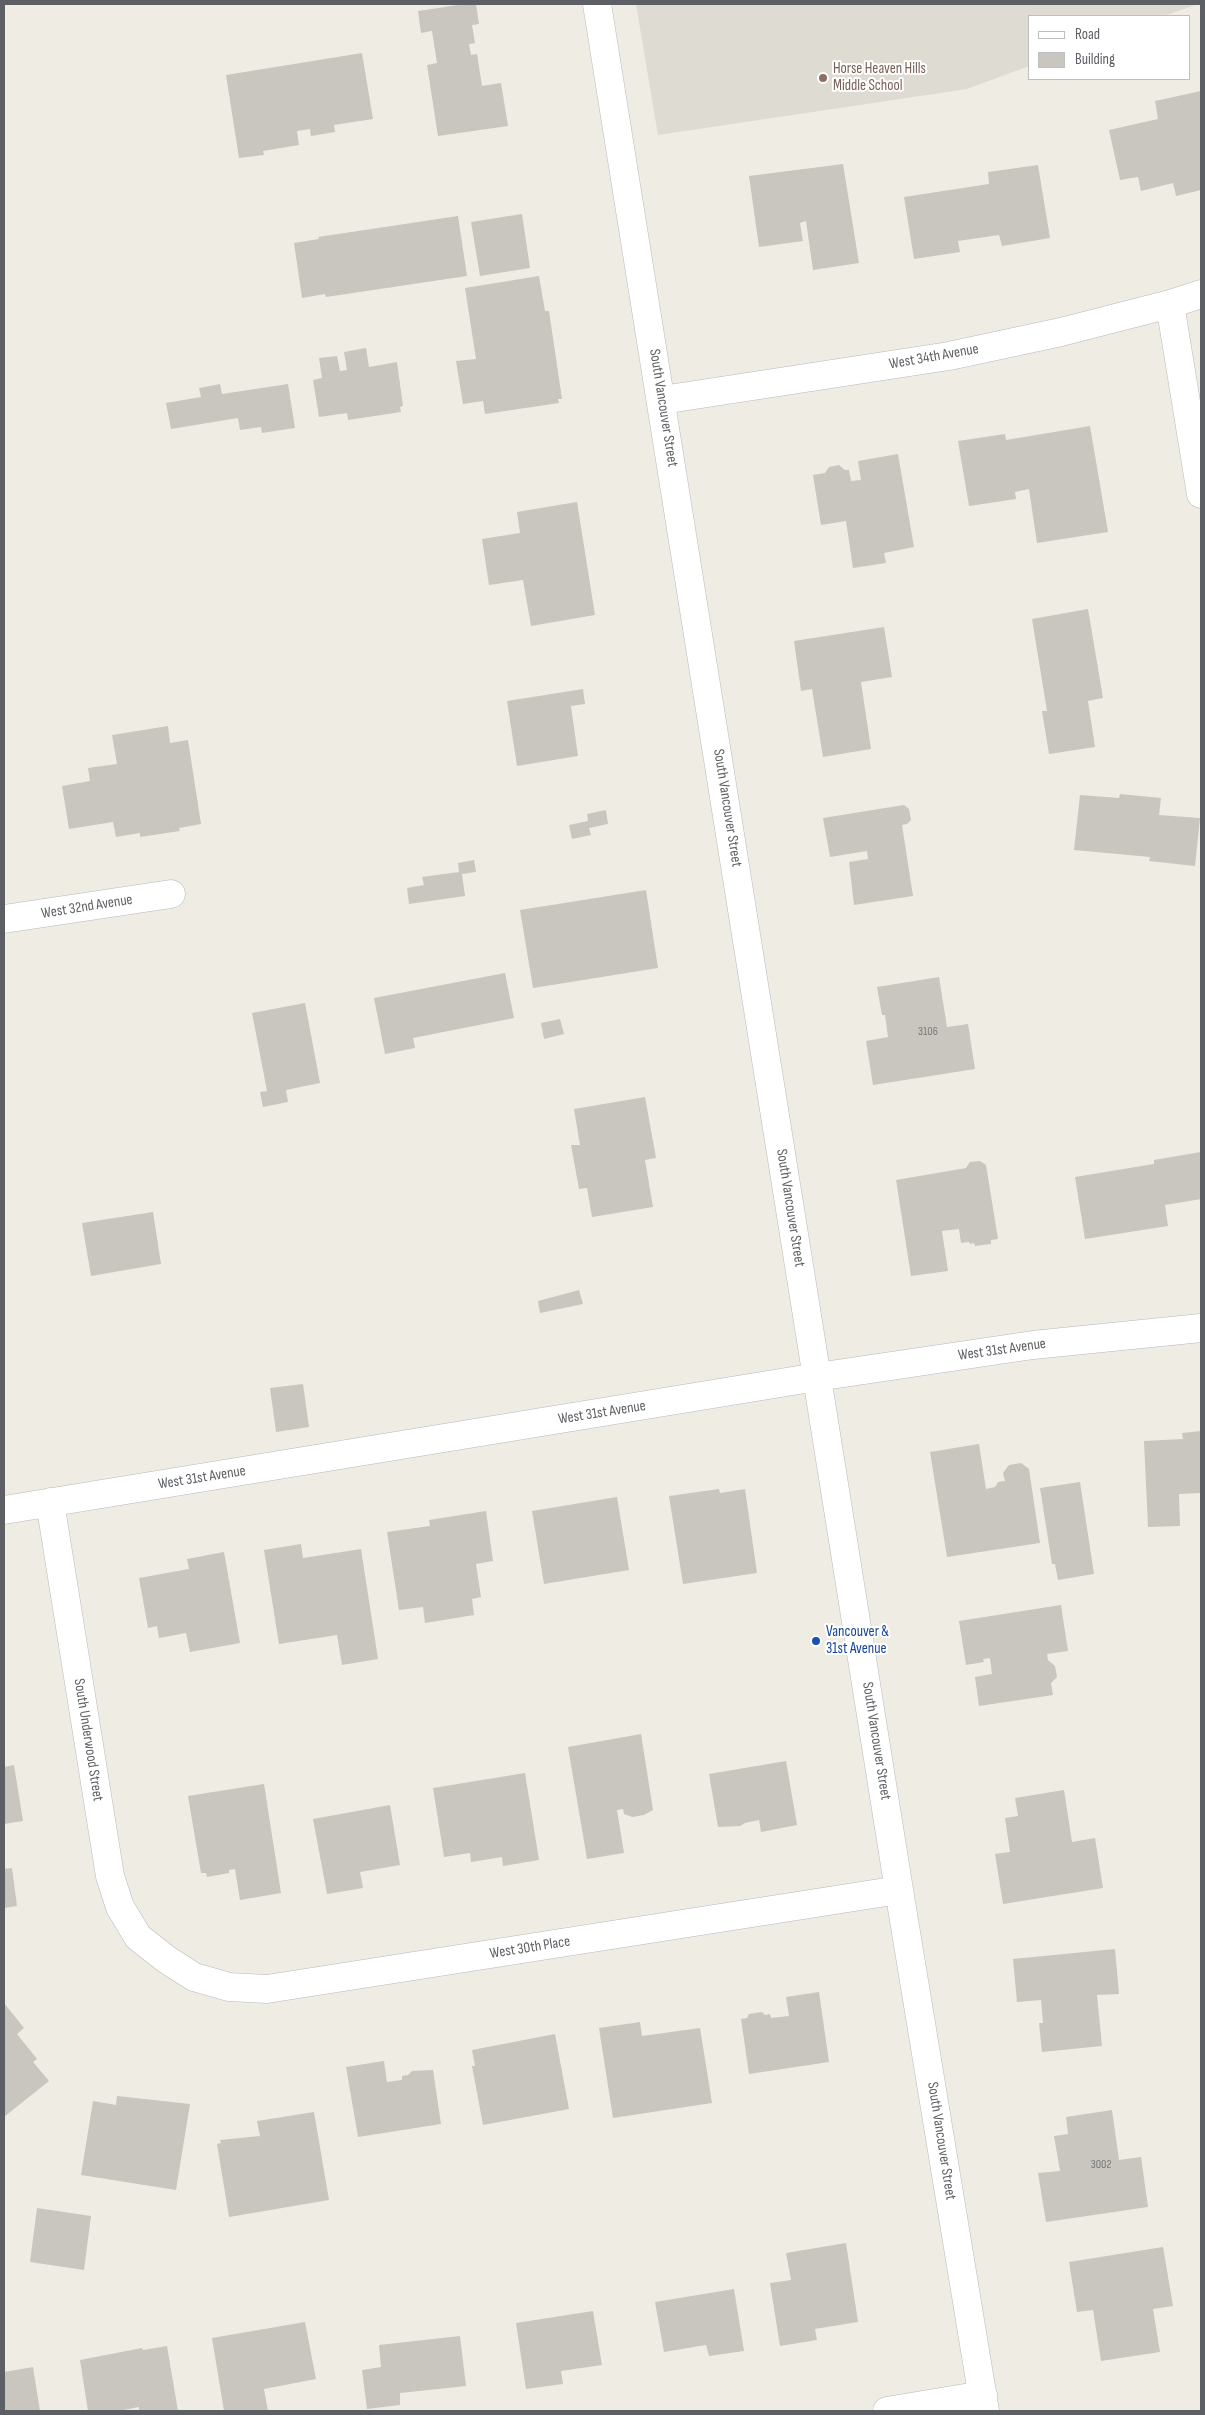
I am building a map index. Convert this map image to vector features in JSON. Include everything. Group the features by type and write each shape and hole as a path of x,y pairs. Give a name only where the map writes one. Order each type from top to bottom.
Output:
{"street":[{"name":"South Vancouver Street","path":"597,4 662,400 899,1890 984,2403"},
{"name":"West 34th Avenue","path":"662,400 949,356 1061,332 1170,304 1201,294"},
{"path":"1170,304 1201,494"},
{"name":"West 32nd Avenue","path":"4,920 171,894"},
{"name":"West 31st Avenue","path":"4,1510 817,1378 1033,1345 1201,1328"},
{"name":"South Underwood Street","path":"50,1502 110,1876 120,1907 138,1937 166,1960"},
{"name":"West 30th Place","path":"166,1960 194,1977 229,1986 267,1989 899,1890"},
{"path":"887,2411 984,2403"}],"shaded area":[{"name":"Horse Heaven Hills Middle School","path":"636,4 1198,4 1167,15 1028,15 1028,66 967,89 658,135"}],"building":[{"path":"476,4 479,24 472,25 475,43 469,44 471,55 477,54 482,86 501,83 508,126 438,136 427,65 437,63 432,31 421,33 418,11"},
{"path":"362,53 373,119 334,125 335,132 311,136 310,129 297,131 299,145 263,151 264,155 239,158 226,75"},
{"path":"1201,91 1201,190 1176,196 1173,183 1141,191 1138,177 1120,180 1109,130 1158,119 1155,101"},
{"path":"843,164 859,263 813,270 806,221 800,223 803,241 759,247 749,176"},
{"path":"1038,165 1050,238 1002,246 999,235 958,241 960,252 914,259 904,197 989,184 988,172"},
{"path":"522,214 530,268 480,276 471,222"},
{"path":"458,216 467,276 326,297 325,294 302,298 294,243 319,239 318,237"},
{"path":"539,276 545,311 549,311 562,399 558,399 559,403 485,414 483,401 463,404 456,361 476,359 465,288"},
{"path":"366,348 369,367 397,362 403,406 400,407 401,412 348,420 347,413 319,417 313,380 322,378 319,358 337,356 340,371 347,370 344,352"},
{"path":"220,384 222,394 288,384 295,428 262,433 261,427 240,430 238,418 171,429 166,403 201,397 199,388"},
{"path":"1090,426 1108,532 1037,543 1029,489 1015,492 1016,499 969,506 958,441 1005,434 1006,440"},
{"path":"898,454 914,547 884,553 886,563 853,568 846,521 821,525 813,475 825,473 829,467 839,465 845,470 849,470 851,481 861,480 858,461"},
{"path":"577,502 595,615 531,626 523,580 489,585 482,539 520,533 517,512"},
{"path":"1088,609 1103,698 1088,701 1095,747 1049,754 1042,711 1047,711 1032,619"},
{"path":"884,627 892,677 861,682 871,749 823,757 812,689 801,691 794,641"},
{"path":"583,689 585,704 571,706 578,756 517,766 507,701"},
{"path":"168,726 170,743 188,740 201,824 179,828 180,831 140,837 140,833 116,837 113,822 69,829 62,786 90,781 88,768 117,764 112,735"},
{"path":"1120,794 1161,798 1159,815 1200,818 1195,866 1149,861 1150,857 1074,850 1080,795 1119,798"},
{"path":"904,805 909,809 911,820 907,824 902,825 913,896 854,905 849,862 868,859 867,851 830,857 823,818"},
{"path":"606,810 608,824 589,828 591,835 572,839 569,825 588,821 587,814"},
{"path":"474,860 476,872 462,874 465,896 409,904 407,888 424,885 422,877 459,872 458,863"},
{"path":"646,890 658,968 533,988 520,910"},
{"path":"505,973 514,1018 413,1038 415,1048 385,1054 374,998"},
{"path":"939,977 947,1027 968,1024 975,1069 873,1085 866,1041 888,1037 885,1015 882,1015 877,987"},
{"path":"305,1003 320,1083 286,1090 288,1102 263,1107 260,1092 267,1091 252,1013"},
{"path":"560,1019 564,1034 544,1039 541,1023"},
{"path":"645,1097 656,1158 645,1160 653,1207 592,1217 587,1188 579,1189 571,1145 580,1145 574,1109"},
{"path":"1201,1152 1201,1199 1165,1205 1168,1226 1085,1239 1075,1177 1154,1164 1154,1160"},
{"path":"980,1161 986,1165 998,1239 991,1240 991,1244 975,1246 974,1243 961,1243 959,1229 942,1231 948,1271 911,1276 896,1180 966,1168 970,1162"},
{"path":"153,1212 161,1264 91,1276 82,1223"},
{"path":"579,1290 583,1304 540,1313 538,1301"},
{"path":"303,1384 309,1427 276,1432 270,1388"},
{"path":"1201,1431 1201,1493 1179,1494 1180,1526 1148,1527 1144,1441 1183,1439 1182,1433"},
{"path":"979,1444 986,1489 995,1487 998,1482 1005,1481 1003,1473 1009,1465 1021,1463 1029,1469 1040,1543 947,1557 930,1452"},
{"path":"1080,1482 1094,1574 1058,1580 1055,1564 1052,1564 1040,1488"},
{"path":"719,1489 720,1493 745,1489 757,1573 683,1584 669,1496"},
{"path":"617,1497 629,1570 544,1584 532,1511"},
{"path":"486,1511 493,1561 476,1564 481,1597 472,1599 474,1615 425,1623 423,1607 399,1610 387,1532 430,1526 429,1520"},
{"path":"301,1544 303,1558 361,1549 378,1659 342,1665 337,1635 279,1644 264,1550"},
{"path":"224,1552 240,1643 190,1652 186,1633 159,1638 157,1626 148,1628 139,1578 189,1569 187,1559"},
{"path":"1061,1605 1068,1651 1047,1654 1048,1660 1055,1666 1057,1677 1051,1683 1053,1695 979,1706 975,1677 992,1674 990,1658 983,1659 984,1662 966,1665 959,1621"},
{"path":"641,1734 653,1810 644,1815 632,1817 624,1814 623,1809 617,1810 624,1853 587,1859 568,1747"},
{"path":"786,1761 797,1825 761,1832 759,1820 740,1826 718,1827 709,1774"},
{"path":"14,1765 23,1821 4,1824 4,1767"},
{"path":"525,1773 539,1860 503,1866 502,1857 471,1862 470,1853 444,1857 433,1788"},
{"path":"264,1784 281,1893 240,1900 235,1869 229,1870 229,1873 207,1877 206,1873 201,1873 188,1796"},
{"path":"1064,1790 1072,1842 1095,1838 1103,1888 1003,1904 995,1854 1010,1852 1005,1818 1018,1816 1015,1798"},
{"path":"390,1805 400,1865 360,1872 363,1888 327,1894 313,1819"},
{"path":"12,1868 17,1906 4,1908 4,1869"},
{"path":"1115,1949 1119,1994 1097,1995 1102,2046 1042,2052 1039,2023 1043,2023 1041,2000 1017,2002 1013,1959"},
{"path":"819,1992 829,2062 749,2074 741,2019 747,2018 749,2014 762,2012 765,2015 770,2014 771,2018 789,2016 786,1997"},
{"path":"4,2003 24,2028 17,2034 37,2059 33,2062 49,2081 4,2117"},
{"path":"640,2022 642,2036 700,2028 712,2103 613,2118 599,2028"},
{"path":"555,2034 569,2109 483,2125 472,2066 475,2066 472,2050"},
{"path":"384,2061 387,2082 402,2080 402,2076 408,2075 412,2071 433,2070 441,2124 358,2137 346,2067"},
{"path":"117,2096 190,2104 176,2190 81,2175 93,2101 116,2105"},
{"path":"1112,2110 1119,2160 1141,2157 1148,2207 1046,2222 1038,2173 1060,2171 1054,2136 1068,2134 1066,2117"},
{"path":"314,2112 329,2200 229,2217 217,2144 221,2143 220,2140 260,2136 257,2121"},
{"path":"37,2208 91,2216 84,2270 30,2262"},
{"path":"846,2243 858,2322 815,2329 817,2340 780,2346 770,2283 791,2280 786,2253"},
{"path":"1163,2247 1173,2306 1153,2309 1160,2352 1101,2361 1093,2310 1077,2312 1069,2262"},
{"path":"734,2289 744,2351 709,2356 706,2345 664,2352 655,2302"},
{"path":"593,2311 602,2365 561,2371 563,2384 526,2389 516,2323"},
{"path":"305,2322 316,2379 264,2389 268,2411 224,2411 212,2338"},
{"path":"460,2336 466,2386 400,2393 400,2405 367,2409 362,2370 381,2367 379,2345"},
{"path":"167,2346 178,2411 139,2411 139,2407 118,2411 88,2411 80,2360 142,2348 143,2350"},
{"path":"33,2367 40,2411 4,2411 4,2372"}],"place":[{"name":"Horse Heaven Hills Middle School","path":"823,78"},
{"name":"Vancouver & 31st Avenue","path":"816,1641"}]}
